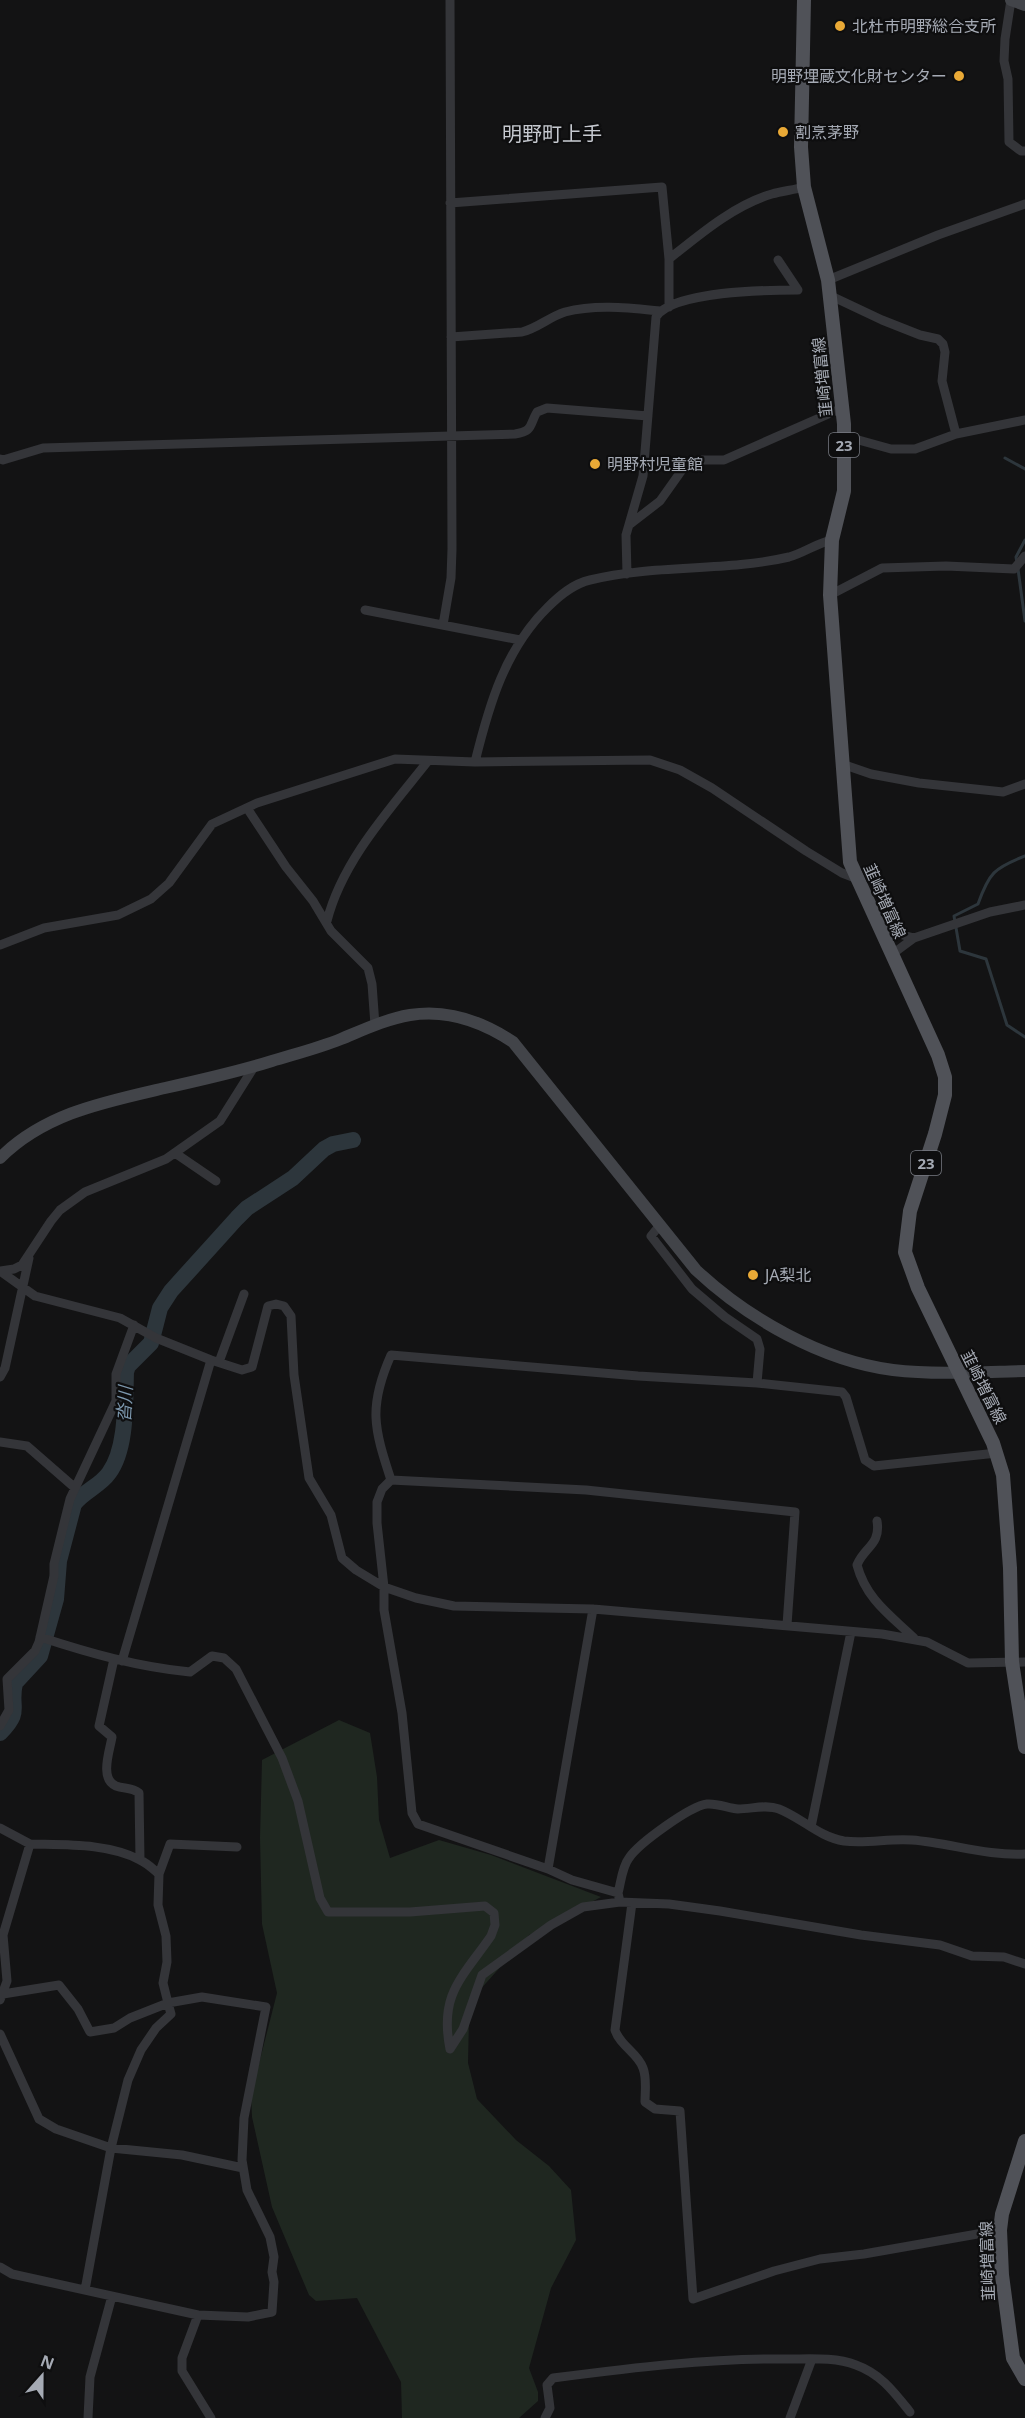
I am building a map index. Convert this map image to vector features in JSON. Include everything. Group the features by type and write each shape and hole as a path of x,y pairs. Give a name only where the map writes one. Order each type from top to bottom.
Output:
{"main road":[{"name":"韮崎増富線","path":"804,0 801,147 804,187 829,287 844,436 844,491 832,540 830,595 850,862 855,878 938,1055 945,1077 945,1095 935,1134 910,1211 905,1252 918,1288 993,1443 1003,1475 1025,1747"},
{"name":"韮崎増富線","path":"1025,2141 1002,2214 1000,2230 1002,2275 1013,2358 1025,2379"}],"street":[{"path":"443,626 451,578 452,549 450,0"},
{"path":"1025,5 1011,0 1004,61 1008,79 1010,142 1021,151 1025,151"},
{"path":"450,203 662,187 669,259 664,309 656,317 643,476 626,535 627,574"},
{"path":"669,259 694,238 754,201 771,194 804,187"},
{"path":"829,287 938,235 1025,204"},
{"path":"451,337 522,332 533,329 546,320 566,312 615,306 664,309 695,299 741,291 798,290 778,260"},
{"path":"829,287 882,320 920,335 938,339 943,344 945,352 942,381 956,434"},
{"path":"0,459 43,448 524,432 533,425 537,411 547,408 648,416"},
{"path":"629,525 660,501 682,470 690,464 702,460 724,460 842,408"},
{"path":"844,436 891,449 915,449 956,434 1025,420"},
{"path":"475,762 493,697 509,659 540,614 572,587 587,580 627,574 720,566 791,556 818,543 832,540"},
{"path":"830,595 882,568 946,566 1014,569 1025,556"},
{"path":"365,610 520,640"},
{"path":"0,945 44,928 118,915 151,900 169,883 212,824 247,808 395,759 475,762 650,760 680,770 712,788 806,851 842,873 855,878"},
{"path":"327,921 342,881 366,842 428,761"},
{"path":"842,764 871,774 919,783 1003,792 1025,784"},
{"path":"247,808 286,867 327,921 331,931 368,968 372,984 375,1025"},
{"path":"891,955 914,938 990,912 1025,905"},
{"path":"878,924 895,933 914,938"},
{"path":"0,1158 13,1145 37,1129 64,1115 101,1103 254,1067 409,1015 453,1016 476,1022 513,1042 696,1270 719,1291 754,1316 833,1355 874,1367 957,1372 1025,1371"},
{"path":"0,1271 22,1265 60,1210 85,1192 166,1159 220,1121 254,1067"},
{"path":"175,1153 216,1181"},
{"path":"660,1225 651,1236 675,1270 692,1289 725,1317 757,1339 760,1349 756,1383"},
{"path":"0,1377 5,1368 30,1253"},
{"path":"0,1271 35,1296 120,1318 153,1336 242,1370 252,1366 268,1306 276,1304 288,1310 292,1329 298,1416 309,1478 331,1515 342,1558 356,1570 384,1587 416,1598 454,1606 593,1609 914,1638 927,1642 968,1663 1018,1662"},
{"path":"140,1860 139,1793 135,1789 116,1786 109,1781 106,1775 112,1737 99,1726 118,1660 215,1361 244,1294"},
{"path":"0,1726 9,1710 3,1677 35,1651 40,1638 54,1576 54,1564 74,1487 116,1401 116,1374 134,1325"},
{"path":"391,1480 377,1437 375,1415 382,1375 391,1355 638,1376 756,1383 842,1392 846,1397 865,1460 874,1466 996,1453"},
{"path":"0,1442 27,1446 74,1487"},
{"path":"787,1625 795,1512 586,1490 391,1480 382,1489 377,1502 384,1610 402,1713 412,1813 418,1824 548,1869 632,1903 669,1904 861,1935 940,1945 972,1956 1004,1957 1025,1964"},
{"path":"877,1521 879,1531 873,1544 857,1565 860,1576 866,1590 878,1605 914,1638"},
{"path":"548,1869 593,1609"},
{"path":"811,1827 851,1632"},
{"path":"40,1638 162,1670 190,1672 212,1656 224,1658 236,1669 270,1731 292,1780 320,1898 328,1912 410,1911 485,1906 494,1913 495,1925 491,1936 452,1993 447,2007 445,2025 450,2049 463,2029 483,1975 551,1925 583,1907 619,1897"},
{"path":"619,1897 630,1856 672,1822 697,1807 708,1804 737,1809 766,1806 777,1808 825,1835 844,1840 905,1839 940,1842 1003,1855 1025,1854"},
{"path":"0,1828 30,1844 80,1846 119,1852 140,1860 159,1874"},
{"path":"0,2267 12,2274 198,2314 248,2318 272,2312 274,2257 270,2237 247,2190 243,2168 244,2118 266,2007 202,1997 168,2003 130,2018 114,2028 90,2032 78,2009 59,1985 2,1997 7,1973 3,1935 8,1925 30,1844"},
{"path":"84,2290 111,2148 128,2080 146,2043 156,2028 171,2014 163,1983 167,1962 166,1936 158,1905 159,1874 170,1844 237,1847"},
{"path":"632,1903 615,2030 618,2040 640,2061 644,2070 645,2102 655,2109 680,2111 693,2298 774,2271 820,2259 864,2254 1000,2230"},
{"path":"0,2034 39,2119 56,2129 111,2148 182,2155 243,2168"},
{"path":"88,2418 90,2378 112,2296"},
{"path":"198,2314 182,2358 182,2371 211,2418"},
{"path":"545,2418 550,2408 547,2385 553,2378 677,2363 745,2358 812,2359 854,2364 884,2380 910,2412"},
{"path":"789,2418 812,2359"}],"shaded area":[{"path":"339,1720 370,1733 377,1777 379,1820 390,1858 439,1840 491,1855 601,1897 529,1935 478,1992 469,2019 468,2063 477,2099 516,2140 549,2166 571,2190 576,2240 551,2288 529,2368 538,2392 538,2401 519,2418 402,2418 401,2382 357,2298 316,2301 309,2295 272,2207 252,2117 251,2095 277,1993 262,1924 260,1838 262,1760"}],"waterway":[{"path":"1005,458 1025,469"},
{"path":"1017,563 1016,557 1025,540"},
{"path":"1018,569 1025,621"},
{"path":"1025,856 999,868 990,878 978,904 954,916 960,951 986,959 1007,1025 1025,1037"},
{"name":"沓川","path":"0,1733 13,1714 15,1683 40,1656 56,1599 59,1561 74,1504 105,1478 115,1463 124,1425 126,1372 128,1366 151,1343 160,1308 171,1291 247,1208 293,1178 324,1149 333,1144 353,1140"}],"place":[{"name":"北杜市明野総合支所","path":"840,26"},
{"name":"明野埋蔵文化財センター","path":"959,76"},
{"name":"割烹茅野","path":"783,132"},
{"name":"明野村児童館","path":"595,464"},
{"name":"JA梨北","path":"753,1275"}],"district":[{"name":"明野町上手","path":"552,133"}]}
